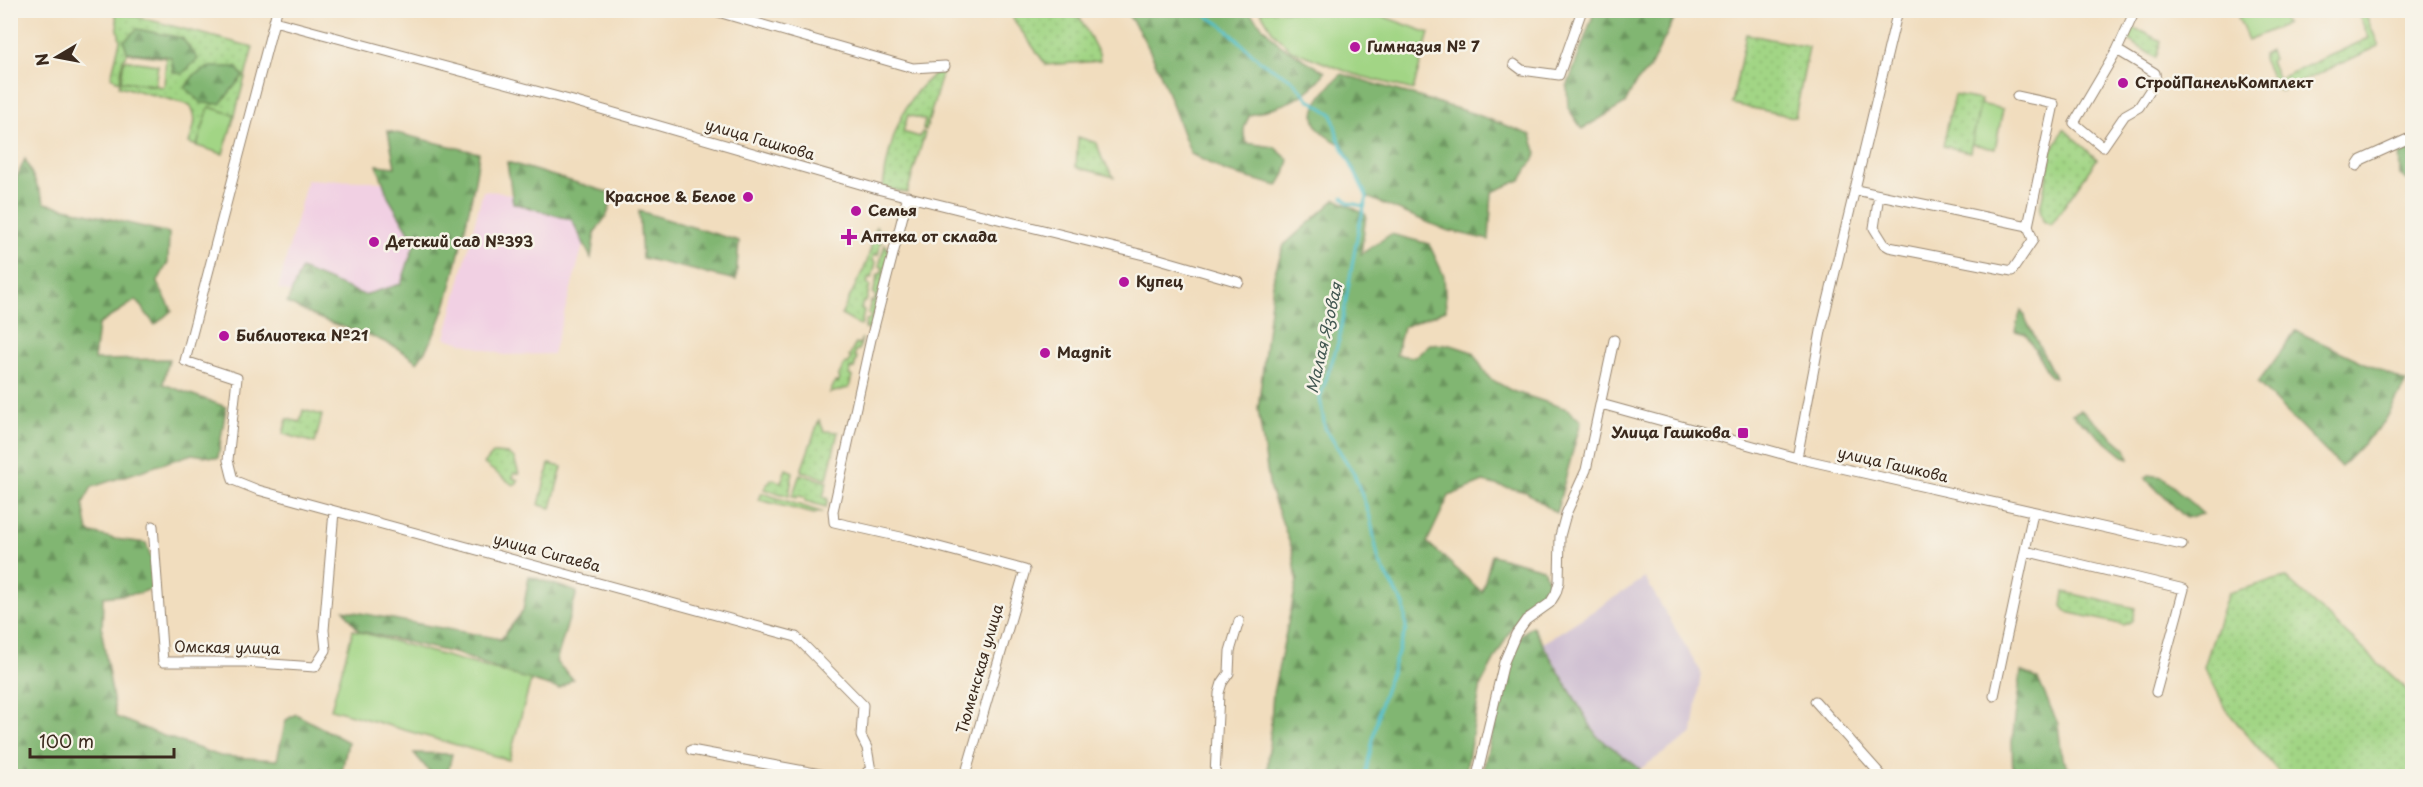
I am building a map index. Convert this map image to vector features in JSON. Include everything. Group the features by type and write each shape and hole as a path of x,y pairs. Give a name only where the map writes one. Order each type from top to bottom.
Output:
{"street":[{"path":"274,21 277,10"},
{"path":"711,10 913,68 945,66"},
{"path":"1514,64 1522,70 1559,75 1582,10"},
{"path":"1797,458 1822,326 1898,10"},
{"path":"2117,50 2155,73 2156,81 2139,107 2125,115 2103,147 2074,123 2117,50 2134,13 2132,10"},
{"name":"улица Гашкова","path":"274,21 469,72 908,196 1156,258 1239,282"},
{"name":"улица Сигаева","path":"274,21 185,361 237,378 228,460 233,480 258,490 796,637 863,705 861,736 867,748 868,774"},
{"path":"1880,195 1874,228 1884,244 1889,247 2012,271 2032,240 2028,226 2054,104 2017,96"},
{"path":"2357,166 2361,160 2412,137"},
{"path":"1856,190 2028,226"},
{"name":"Тюменская улица","path":"908,196 869,349 833,511 834,522 905,538 1024,570 965,777"},
{"path":"1477,777 1504,662 1516,634 1526,620 1551,603 1559,582 1560,536 1566,514 1586,470 1614,340"},
{"name":"улица Гашкова","path":"1601,404 1797,458 2033,513 2181,544"},
{"name":"Омская улица","path":"153,526 163,662 245,662 315,667 326,650 324,630 334,511"},
{"path":"1994,696 2033,513"},
{"path":"2025,551 2184,589 2156,692"},
{"path":"1215,777 1219,693 1229,673 1230,651 1239,621"},
{"path":"1815,702 1882,777"},
{"path":"691,750 831,777"},
{"path":"868,774 888,777"}],"shaded area":[{"name":"Детский сад №393","path":"307,180 371,181 470,195 431,334 278,289"},
{"name":"Детский сад №393","path":"483,191 501,192 590,220 553,354 504,355 445,338"},
{"path":"1645,578 1701,672 1693,733 1640,769 1596,735 1543,643"}],"green space":[{"path":"1595,10 1677,10 1677,13 1650,68 1635,84 1625,104 1582,129 1568,108 1567,87"},
{"path":"2252,10 2280,11 2286,24 2248,40 2238,17"},
{"path":"115,11 253,47 235,115 209,107 197,146 189,143 195,119 190,105 119,86 120,83 111,77 120,41","holes":["128,53 166,58 164,87 120,81 123,59"]},
{"path":"1015,11 1056,11 1080,18 1099,54 1100,61 1046,65 1013,19"},
{"path":"1125,11 1248,11 1280,45 1325,72 1310,90 1301,96 1282,105 1250,115 1246,122 1244,132 1246,143 1274,147 1289,160 1278,186 1226,172 1191,154 1155,62"},
{"name":"Гимназия № 7","path":"1260,11 1368,11 1429,33 1413,90 1353,74 1291,50 1273,32"},
{"path":"2357,11 2364,11 2379,46 2281,91 2278,90 2263,55 2270,51 2273,59 2270,61 2278,79 2369,38"},
{"path":"2132,27 2161,41 2156,58 2127,39"},
{"path":"137,29 182,38 198,59 182,74 173,72 171,57 127,52 124,41"},
{"path":"1746,34 1809,47 1795,117 1732,104"},
{"path":"124,60 158,65 155,85 121,81"},
{"path":"209,67 236,67 243,76 220,104 201,103 185,88 194,75"},
{"path":"940,71 943,71 926,130 923,129 925,120 908,115 903,132 920,137 922,132 925,133 907,193 883,187 893,138 899,122 916,93"},
{"path":"1342,74 1475,114 1531,135 1537,154 1521,180 1492,192 1489,240 1446,230 1367,197 1343,145 1319,130 1315,121 1314,112 1317,103 1323,93"},
{"path":"1954,95 1981,100 1970,152 1943,146"},
{"path":"1980,104 2003,109 1995,149 1972,144"},
{"path":"209,107 235,115 223,154 197,146"},
{"path":"2064,129 2097,159 2051,225 2043,221 2040,209 2052,150"},
{"path":"388,131 479,153 470,208 446,304 434,334 417,362 385,342 326,321 287,303 301,269 364,295 401,284 415,242 388,197 377,165 395,167"},
{"path":"1078,137 1097,143 1102,159 1114,177 1076,167"},
{"path":"2399,146 2412,153 2412,183 2400,175"},
{"path":"25,159 45,203 169,233 168,262 157,283 172,310 155,325 136,300 98,325 94,360 169,359 163,384 226,407 218,458 192,454 92,487 83,503 88,532 115,539 146,543 153,564 153,588 140,593 103,597 102,633 116,717 220,756 277,760 286,720 296,714 348,742 341,776 15,776 10,759 10,192"},
{"path":"507,162 614,194 607,215 595,232 591,258 572,220 513,203"},
{"path":"1336,199 1366,215 1361,254 1391,234 1429,244 1444,276 1446,310 1403,327 1396,355 1415,357 1430,344 1451,345 1472,352 1489,378 1512,391 1567,409 1581,421 1556,513 1526,492 1483,482 1449,496 1427,542 1482,592 1492,555 1543,569 1552,591 1512,627 1481,685 1465,776 1267,776 1273,693 1297,581 1293,552 1270,489 1258,409 1274,275 1284,245"},
{"path":"639,211 739,241 736,280 642,258"},
{"path":"876,227 882,237 878,255 874,254 873,261 876,262 872,278 869,277 867,284 870,286 866,302 863,302 861,309 864,310 861,326 841,315 867,262"},
{"path":"885,244 890,252 870,331 865,328 866,320 869,320 871,315 868,313 871,301 874,302 876,295 873,294 878,274 881,274 883,267 879,266"},
{"path":"2021,310 2055,377 2050,376 2026,334 2015,331"},
{"path":"2296,331 2406,382 2385,421 2341,467 2258,383"},
{"path":"862,338 859,350 854,356 857,357 854,369 851,368 849,375 852,376 849,388 830,393 835,382 838,383 840,378 838,377 845,363 848,364 856,343 859,344"},
{"path":"303,410 322,415 315,443 283,434 287,419 300,422"},
{"path":"2081,410 2125,448 2129,458 2123,456 2072,414"},
{"path":"819,420 824,431 838,432 827,479 801,471"},
{"path":"494,453 508,454 514,458 519,474 514,473 513,478 518,480 517,483 513,485 484,464"},
{"path":"549,464 562,467 551,508 539,505"},
{"path":"786,469 793,472 789,496 764,489 771,479 781,482"},
{"path":"800,474 827,482 823,497 828,499 826,507 805,501 805,498 798,495 797,498 792,497"},
{"path":"2149,475 2163,477 2203,514 2186,518 2145,478"},
{"path":"762,493 821,512 814,514 759,500"},
{"path":"529,576 577,592 556,662 573,679 559,689 515,676 458,654 359,631 344,610 501,639 523,611"},
{"path":"2285,577 2412,694 2412,776 2282,776 2228,712 2204,667 2228,593"},
{"path":"2064,592 2135,608 2132,621 2124,625 2067,612 2062,606"},
{"path":"1532,626 1596,735 1640,769 1635,776 1482,776 1507,663 1518,637"},
{"path":"353,630 531,680 509,760 331,709"},
{"path":"2021,671 2038,679 2058,724 2062,758 2075,776 2013,776 2012,742"},
{"path":"414,753 452,754 447,776 433,776"}],"waterway":[{"name":"Малая Язовая","path":"1198,10 1223,26 1260,61 1292,80 1310,100 1332,114 1338,138 1367,197 1359,226 1339,340 1320,398 1325,428 1354,474 1370,517 1379,562 1404,605 1406,629 1381,702 1365,776"},
{"name":"Малая Язовая","path":"1343,197 1349,203 1364,206"}],"place":[{"name":"Гимназия № 7","path":"1355,47"},
{"name":"СтройПанельКомплект","path":"2123,83"},
{"name":"Красное & Белое","path":"748,197"},
{"name":"Семья","path":"856,211"},
{"name":"Аптека от склада","path":"849,237"},
{"name":"Детский сад №393","path":"374,242"},
{"name":"Купец","path":"1124,282"},
{"name":"Библиотека №21","path":"224,336"},
{"name":"Magnit","path":"1045,353"},
{"name":"Улица Гашкова","path":"1743,433"}]}
